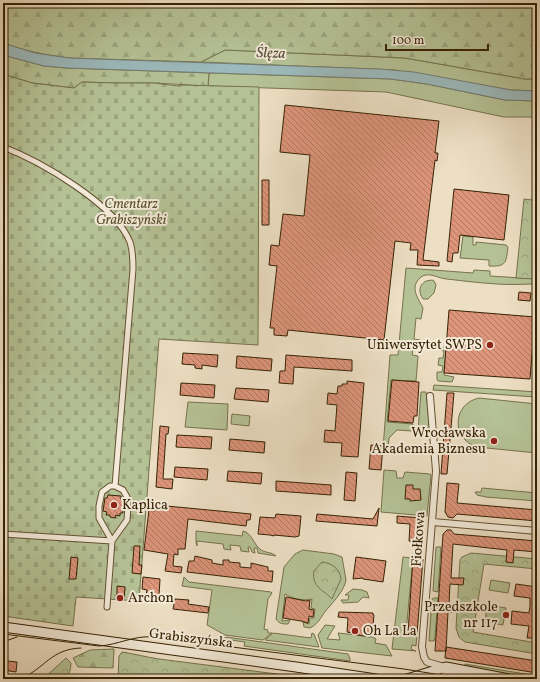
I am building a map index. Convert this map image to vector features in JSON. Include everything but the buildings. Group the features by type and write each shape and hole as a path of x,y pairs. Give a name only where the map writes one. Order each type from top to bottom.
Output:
{"main road":[{"name":"Grabiszyńska","path":"3,627 376,679"},
{"path":"407,679 446,667 460,671 509,679"}],"street":[{"path":"3,147 22,154 67,180 110,215 123,230 130,244 133,269 115,486"},
{"name":"Fiołkowa","path":"430,396 436,471 423,652 427,662 446,667"},
{"path":"107,607 112,541 127,520 128,507 127,497 123,490 115,486 110,486 102,492 99,518 112,541"},
{"path":"433,522 537,531"},
{"path":"3,534 112,541"},
{"path":"443,679 450,672 460,671"}],"green space":[{"path":"3,3 537,3 537,79 525,79 405,58 225,50 201,62 60,57 3,43"},
{"path":"225,50 405,58 525,79 537,79 537,91 511,90 395,70 201,62"},
{"path":"3,55 44,66 209,73 208,86 154,83 82,82 74,88 32,83 3,74"},
{"path":"209,73 391,79 427,84 505,100 537,101 537,117 504,117 386,92 208,86"},
{"name":"Cmentarz Grabiszyński","path":"3,74 32,83 74,88 82,82 154,83 178,86 259,87 258,345 159,339 139,601 76,597 73,626 3,616"},
{"path":"532,198 537,199 537,279 516,278 524,199 532,200"},
{"path":"463,236 473,237 473,245 476,245 476,242 506,245 508,247 506,260 499,266 489,266 489,260 460,258"},
{"path":"406,268 473,273 474,270 490,271 490,276 537,279 537,284 484,283 444,279 427,275 424,275 417,281 415,289 423,308 421,319 416,318 414,339 420,341 419,343 414,342 412,355 418,356 416,381 391,380 387,422 413,424 412,431 397,430 389,438 388,450 383,449 390,355 398,355"},
{"path":"432,280 436,285 434,293 428,299 423,299 420,294 420,289 426,281"},
{"path":"440,347 446,347 444,375 454,377 452,382 438,381 437,379 437,372 442,372 443,366 438,365 439,358 443,358 444,351 440,350"},
{"path":"434,385 537,392 537,401 536,397 433,390"},
{"path":"421,392 426,392 430,432 418,431"},
{"path":"479,398 537,404 537,453 477,447 469,443 459,430 458,422 464,407 470,402"},
{"path":"188,402 228,404 227,430 185,427"},
{"path":"232,414 250,416 249,426 231,424"},
{"path":"384,470 396,471 397,478 403,478 405,472 431,475 427,516 381,512"},
{"path":"482,488 537,493 537,501 477,495 475,492 481,492"},
{"path":"196,531 242,536 243,531 251,536 261,550 276,556 258,553 257,548 254,548 255,553 252,552 250,547 248,547 249,552 241,551 240,546 230,545 231,550 224,549 223,544 197,541 197,546"},
{"path":"436,547 441,547 438,592 433,591"},
{"path":"303,550 334,554 342,557 346,580 337,598 319,621 310,628 304,627 303,622 309,624 310,618 314,618 315,609 311,608 312,599 298,599 285,594 282,621 290,620 288,624 284,624 280,623 276,619 284,567 295,554"},
{"path":"471,553 537,559 537,569 484,564 473,632 537,643 537,654 465,642 459,637 456,628 460,560 462,557"},
{"path":"403,557 413,558 406,632 417,634 416,646 412,645 411,649 416,651 392,649"},
{"path":"322,562 335,567 340,575 341,579 332,599 316,585 314,581 314,571"},
{"path":"184,577 189,582 271,592 272,593 268,599 264,629 268,630 268,633 272,633 263,640 225,635 207,625 212,590 182,586"},
{"path":"491,580 510,583 508,593 489,590"},
{"path":"353,589 367,592 369,598 363,597 358,602 343,603 341,600 348,600 349,595 345,595"},
{"path":"438,598 435,637 434,641 429,641 432,599"},
{"path":"487,605 506,608 503,625 485,622"},
{"path":"325,625 335,626 327,639 340,640 338,633 374,637 376,639 375,643 386,645 392,656 322,648 318,635"},
{"path":"273,633 311,638 312,633 314,634 319,647 265,640"},
{"path":"226,637 348,654 350,661 244,646 245,642 223,639"},
{"path":"114,649 113,668 78,667 73,658 90,650"},
{"path":"122,652 159,659 316,679 118,679 119,656"},
{"path":"66,658 71,663 66,679 43,679"},
{"path":"465,664 537,676 537,679 465,667"}],"water":[{"path":"3,43 35,53 69,58 380,69 414,72 511,90 537,91 537,101 505,100 427,84 391,79 44,66 3,55"}],"tram line":[{"path":"3,634 99,646 140,637 154,637 404,669 466,679"},
{"path":"3,642 17,637"},
{"path":"20,679 29,675 48,660 62,652 81,648"}],"place":[{"name":"Uniwersytet SWPS","path":"490,345"},
{"name":"Wrocławska Akademia Biznesu","path":"494,441"},
{"name":"Kaplica","path":"114,505"},
{"name":"Archon","path":"120,598"},
{"name":"Przedszkole nr 117","path":"506,615"},
{"name":"Oh La La","path":"355,631"}],"water label":[{"name":"Ślęza","path":"271,54"}]}
